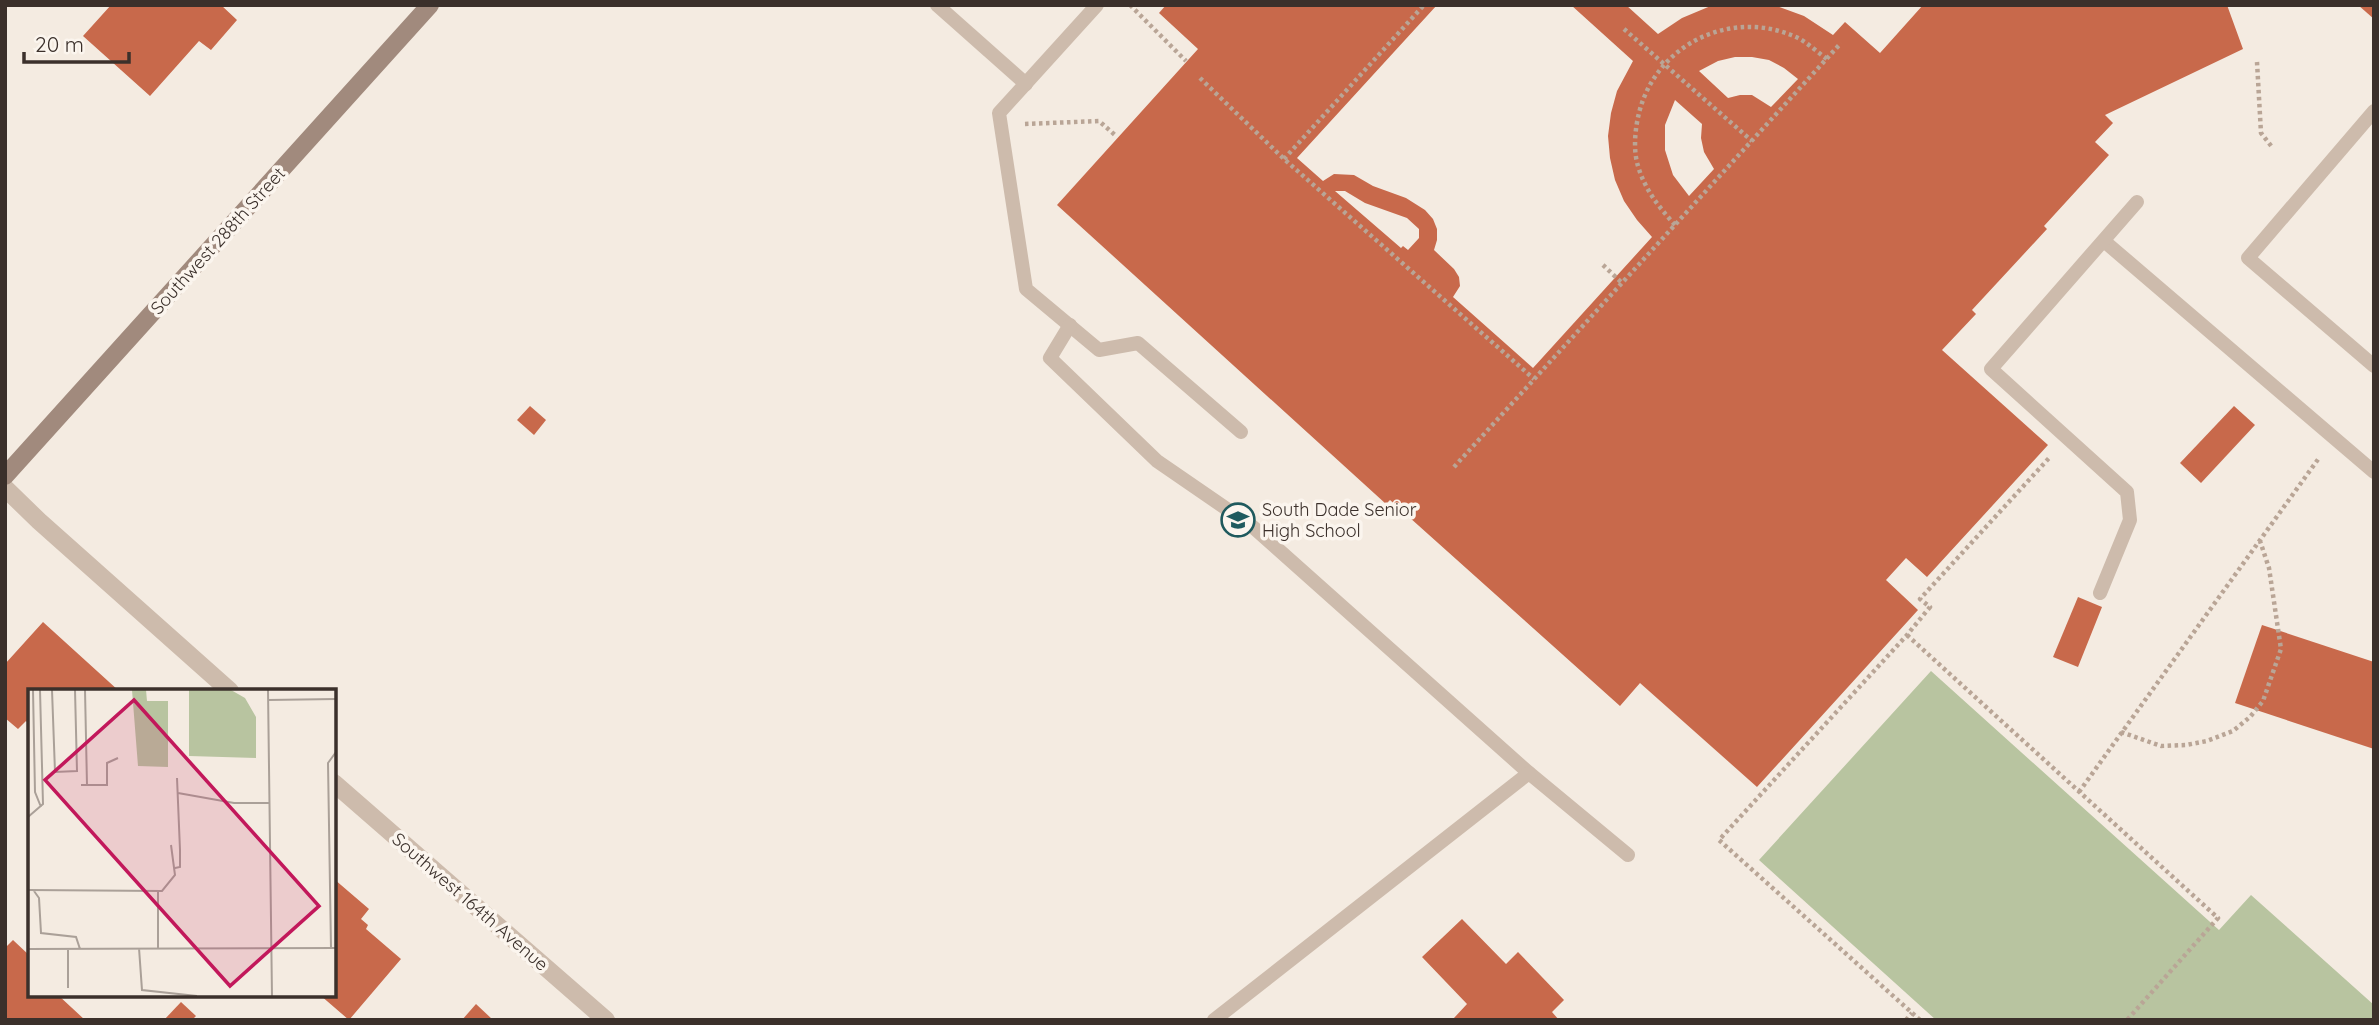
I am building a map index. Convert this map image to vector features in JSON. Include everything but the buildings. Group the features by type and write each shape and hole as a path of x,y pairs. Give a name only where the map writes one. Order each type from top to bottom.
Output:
{"street":[{"name":"Southwest 288th Street","path":"5,476 430,5"},
{"path":"5,488 46,528 228,689"},
{"name":"Southwest 164th Avenue","path":"336,785 606,1020"}],"lane":[{"path":"937,5 1026,84"},
{"path":"1097,5 999,113 1026,289 1099,350 1138,343 1241,432"},
{"path":"2374,111 2248,258 2374,366"},
{"path":"2100,593 2130,520 2127,492 1991,369 2137,202"},
{"path":"2104,241 2374,472"},
{"path":"1070,325 1049,358 1157,461 1253,527 1530,774 1628,855"},
{"path":"1214,1020 1530,774"}],"path":[{"path":"1130,5 1186,61"},
{"path":"1284,159 1424,5"},
{"path":"1675,225 1651,198 1638,165 1635,129 1644,94 1663,64 1692,41 1726,28 1763,27 1797,38 1827,59"},
{"path":"1624,29 1752,141"},
{"path":"1454,467 1841,43"},
{"path":"2257,62 2261,133 2272,147"},
{"path":"1200,78 1284,159 1534,379"},
{"path":"1025,124 1099,121 1115,135"},
{"path":"1604,265 1622,283"},
{"path":"1920,1020 1718,840 1907,635 1930,607 1920,599 2068,438"},
{"path":"2079,792 2322,455"},
{"path":"2121,732 2161,746 2207,741 2233,730 2250,717 2263,701 2281,649 2269,568 2260,540"},
{"path":"1907,635 2218,918 2127,1020"},
{"path":"1906,1020 1912,1013"}],"green space":[{"path":"1931,671 2219,930 2251,895 2374,1005 2374,1020 1936,1020 1759,860"}],"place":[{"name":"South Dade Senior High School","path":"1238,520"}]}
